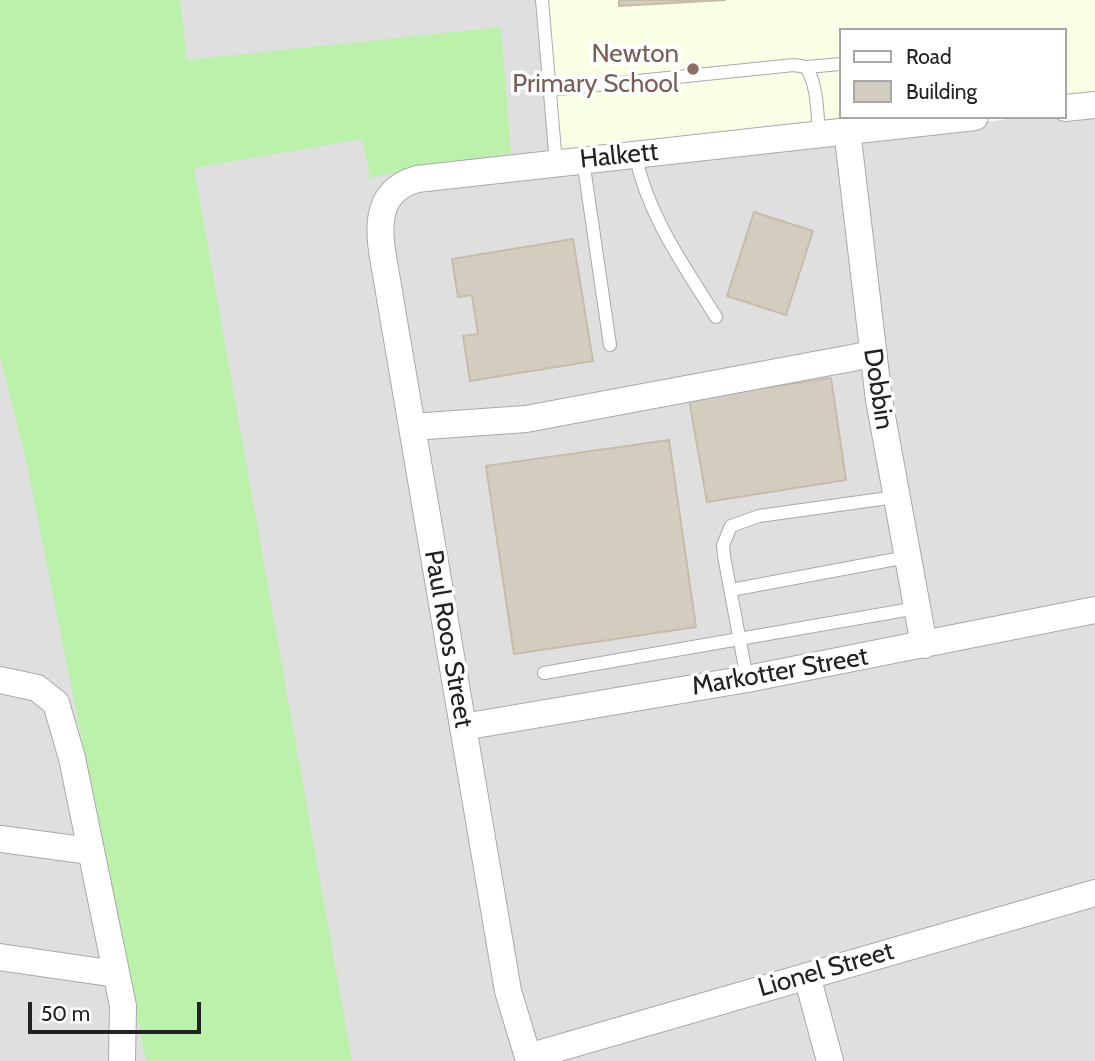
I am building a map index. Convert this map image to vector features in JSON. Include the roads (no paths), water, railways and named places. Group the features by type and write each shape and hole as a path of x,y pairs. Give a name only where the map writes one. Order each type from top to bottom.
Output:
{"street":[{"path":"1067,108 1095,105"},
{"name":"Halkett","path":"393,191 416,179 955,119"},
{"name":"Dobbin","path":"847,130 873,354 924,645"},
{"name":"Paul Roos Street","path":"393,191 382,207 379,220 520,1059 558,1049"},
{"path":"412,427 526,419 873,354"},
{"name":"Markotter Street","path":"463,727 747,679 1095,610"},
{"path":"0,680 37,688 56,703 72,758 116,974 124,1025 121,1061"},
{"path":"0,839 90,851"},
{"name":"Lionel Street","path":"558,1049 1095,893"},
{"path":"0,957 116,974"},
{"path":"807,976 830,1061"}],"lane":[{"path":"542,0 556,163"},
{"path":"550,90 794,65 806,67 839,64"},
{"path":"806,67 814,85 818,134"},
{"path":"635,154 642,190 716,317"},
{"path":"583,160 610,345"},
{"path":"747,679 723,545 731,526 759,516 897,498"},
{"path":"731,590 907,557"},
{"path":"544,673 917,608"}],"place":[{"name":"Newton Primary School","path":"693,69"}]}
